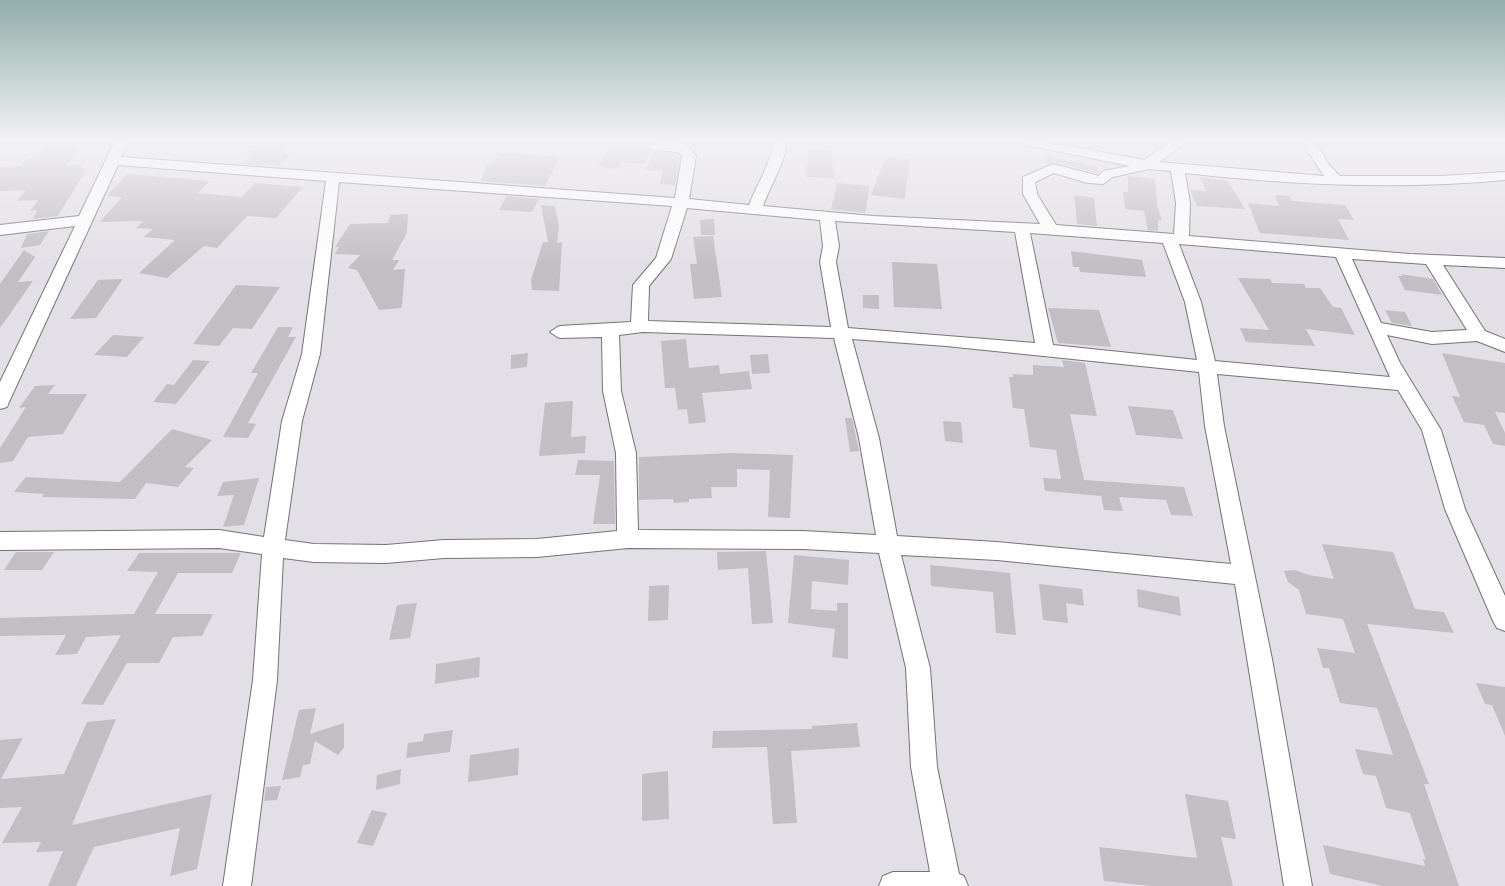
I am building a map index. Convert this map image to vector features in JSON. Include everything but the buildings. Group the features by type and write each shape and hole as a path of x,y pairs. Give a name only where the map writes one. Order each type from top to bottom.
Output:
{"street":[{"path":"0,402 103,182"},
{"path":"237,886 265,680 273,545 292,420 311,354 332,182"},
{"path":"396,182 681,202 827,216 1174,238 1432,261 1505,263"},
{"path":"639,328 641,285 663,259 681,202 684,182"},
{"path":"755,209 764,182"},
{"path":"1028,182 1030,194 1051,230"},
{"path":"1179,182 1183,203 1174,238 1186,274 1207,367 1211,411 1245,575 1284,790 1298,886"},
{"path":"1396,182 1432,182"},
{"path":"827,216 831,246 828,262 841,333 869,438 888,544 918,668 924,767 950,886 893,886"},
{"path":"0,230 87,220"},
{"path":"1022,229 1045,351"},
{"path":"1342,254 1403,384 1431,430 1440,453 1446,487 1505,620"},
{"path":"1432,261 1479,335"},
{"path":"1375,327 1432,338 1479,335 1505,346"},
{"path":"559,332 639,328 841,333 946,340 1207,367 1403,384"},
{"path":"610,330 612,390 626,453 628,539"},
{"path":"0,541 219,539 273,545 314,553 386,554 444,549 537,548 628,539 803,540 997,551 1245,575"}]}
